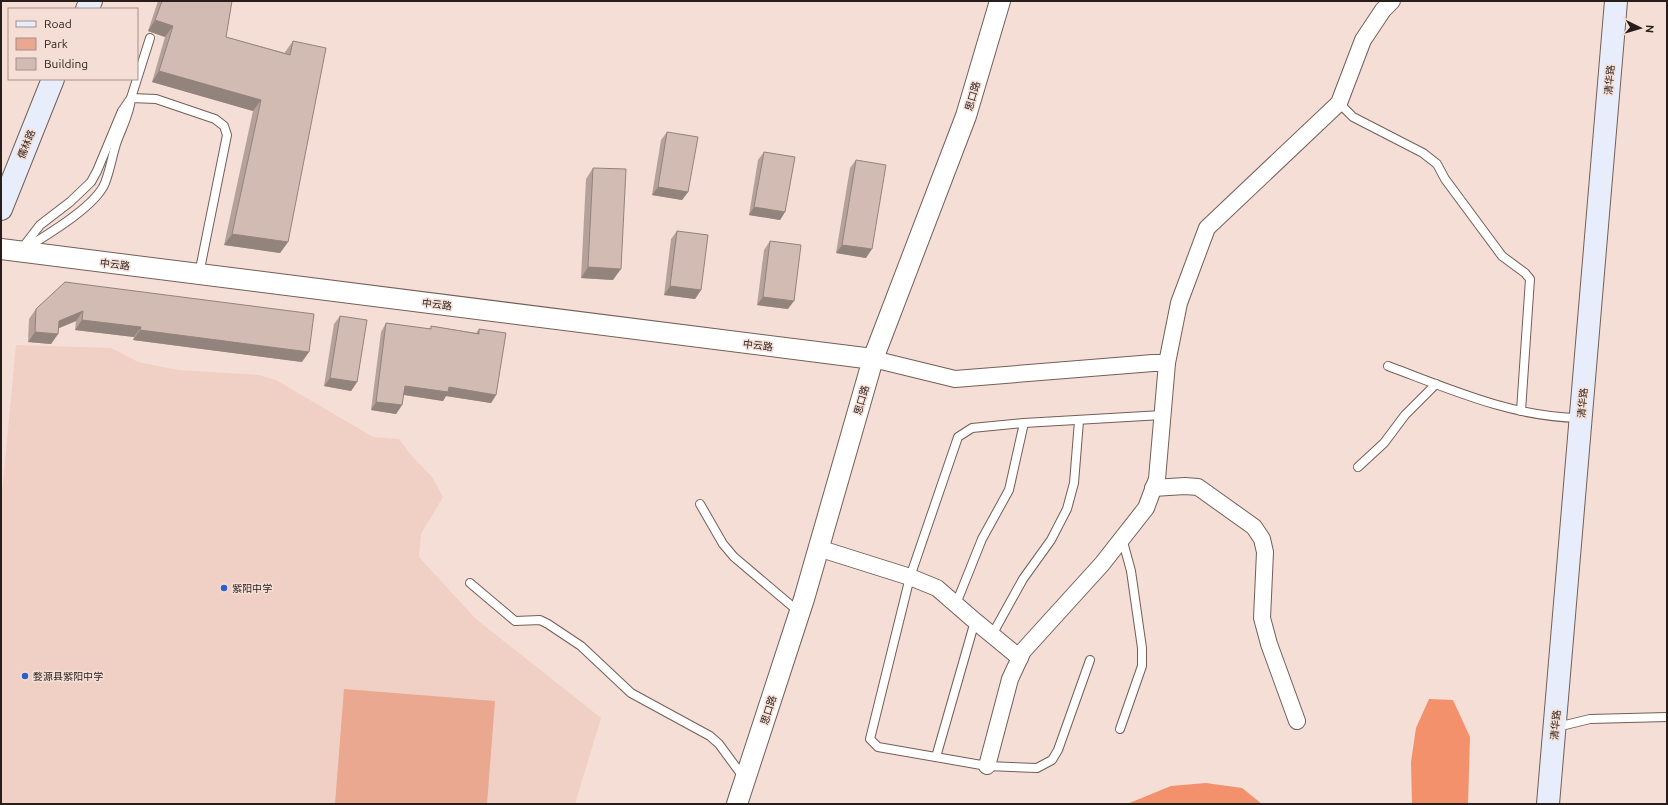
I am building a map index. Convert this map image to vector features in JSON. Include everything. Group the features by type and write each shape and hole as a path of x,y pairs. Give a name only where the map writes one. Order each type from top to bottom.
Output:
{"main road":[{"name":"清华路","path":"1548,804 1616,1"},
{"name":"儒林路","path":"3,195 53,80"}],"street":[{"name":"思口路","path":"737,804 799,612 873,359 966,116 1000,1"},
{"path":"987,766 1010,679 1023,651 1102,564 1146,508 1157,479 1167,363 1179,302 1207,228 1339,103 1363,40 1383,10 1392,1"},
{"name":"中云路","path":"10,250 873,359"},
{"path":"873,359 955,379 1167,363"},
{"path":"1153,488 1185,486 1198,487 1254,527 1262,538 1265,552 1262,618 1269,644 1298,721"},
{"path":"818,548 910,577 937,588 1020,658"}],"lane":[{"path":"138,76 150,38"},
{"path":"10,250 70,202 91,182 122,111 131,98 137,80"},
{"path":"10,250 63,225 99,194 105,183 116,144 131,105 131,98"},
{"path":"131,98 156,99 206,115 215,119 224,126 227,134 199,275"},
{"path":"1339,103 1353,117 1423,153 1437,164 1446,179 1502,256 1525,273 1530,279 1521,411"},
{"path":"1388,366 1499,406 1521,411 1581,417"},
{"path":"1358,467 1384,443 1405,415 1436,384"},
{"path":"1090,660 1058,750 1052,760 1037,768 987,766 878,747 870,739 910,577 958,437 972,428 1024,423 1162,415"},
{"path":"992,635 1023,578 1051,540 1068,509 1074,483 1079,421"},
{"path":"956,604 982,539 1009,490 1024,423"},
{"path":"700,504 723,544 734,557 799,612"},
{"path":"1120,729 1142,666 1142,648 1131,571 1122,538"},
{"path":"470,583 515,621 540,620 548,624 581,646 631,693 710,736 719,744 745,780"},
{"path":"936,757 975,621"},
{"path":"1555,727 1590,719 1667,716"}],"shaded area":[{"name":"紫阳中学","path":"16,345 111,348 138,362 178,370 259,375 276,380 373,437 399,439 411,455 432,477 443,497 421,534 419,557 476,619 601,718 575,804 1,804 1,503"},
{"path":"1429,699 1453,700 1470,737 1468,804 1412,804 1411,762 1416,728"},
{"path":"1206,783 1242,788 1262,804 1127,804 1171,786"}],"green space":[{"path":"344,689 495,701 487,804 335,804"}],"building":[{"path":"162,1 232,1 226,37 290,55 293,41 326,48 288,242 232,234 261,100 159,71 173,26 155,20"},
{"path":"667,132 698,137 688,192 658,187"},
{"path":"764,152 795,157 785,212 754,207"},
{"path":"856,160 886,165 872,249 842,245"},
{"path":"593,168 626,169 621,269 588,267"},
{"path":"677,231 708,235 701,290 670,286"},
{"path":"770,241 801,245 794,301 763,297"},
{"path":"65,282 314,314 309,352 140,330 141,327 82,320 83,311 59,321 58,334 35,332 36,309"},
{"path":"340,316 367,320 357,382 330,378"},
{"path":"386,323 431,329 431,326 479,334 479,329 506,333 496,395 449,387 448,392 405,386 402,405 376,402"}],"place":[{"name":"紫阳中学","path":"224,588"},
{"name":"婺源县紫阳中学","path":"25,676"}]}
